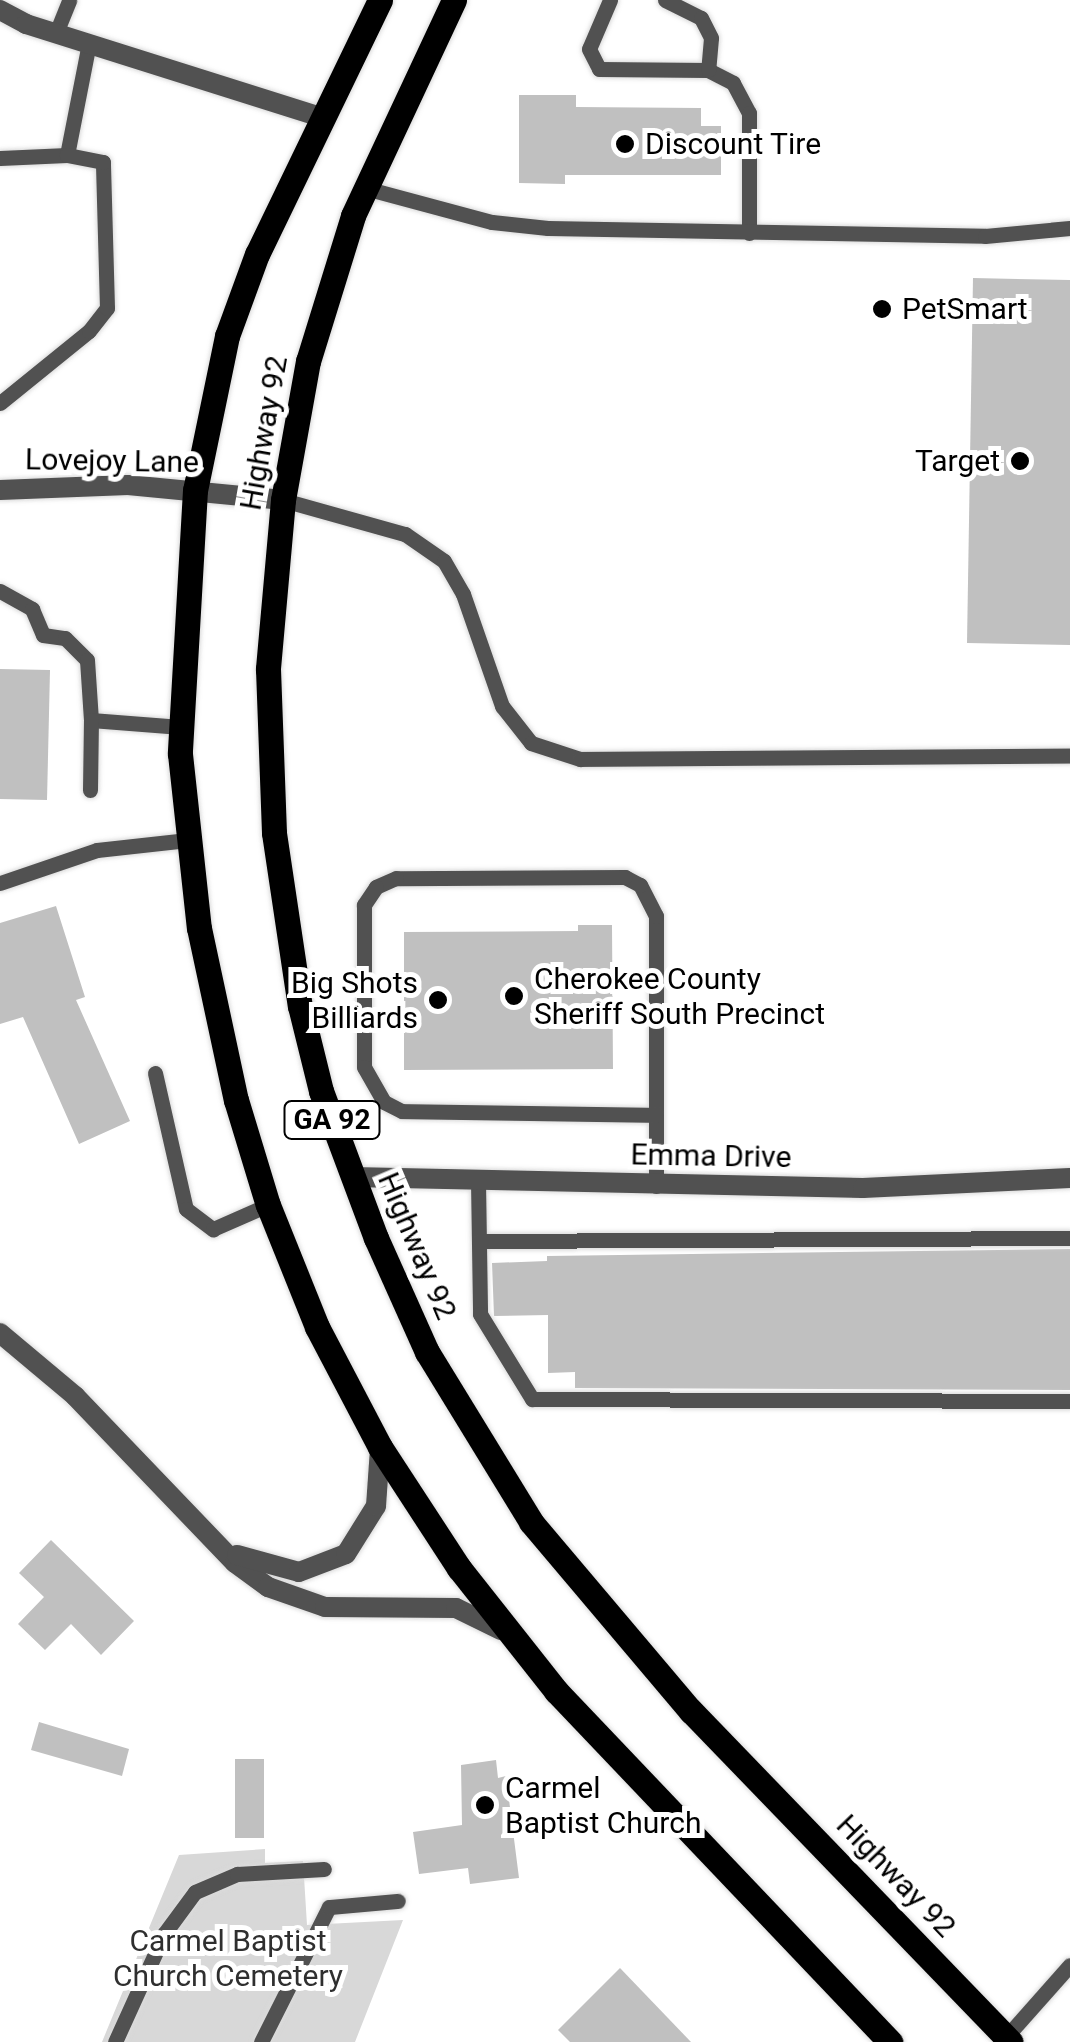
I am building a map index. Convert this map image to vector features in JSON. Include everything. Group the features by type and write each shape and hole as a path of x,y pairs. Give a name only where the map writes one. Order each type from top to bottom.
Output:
{"main road":[{"name":"Highway 92","path":"380,0 321,117 227,336 194,490 181,727 187,840 216,1018 268,1205 317,1328 380,1447 508,1635 890,2042"},
{"name":"Highway 92","path":"454,0 365,188 308,361 283,500 268,669 274,833 300,1006 352,1177 427,1352 531,1522 677,1696 1008,2039"}],"street":[{"path":"0,10 56,33 321,117"},
{"name":"Lovejoy Lane","path":"0,490 80,485 194,490 283,500"},
{"name":"Emma Drive","path":"352,1177 656,1186 913,1188 1070,1178"},
{"path":"0,1333 97,1418 235,1563 291,1599 325,1606 456,1608 481,1615 508,1635"},
{"path":"216,1541 271,1568 299,1572 335,1560 364,1534 376,1506 380,1447"}],"lane":[{"path":"56,33 69,0"},
{"path":"610,0 589,49 598,69 708,70 733,83 748,113 749,234"},
{"path":"665,0 700,18 711,38 708,70"},
{"path":"67,156 90,43"},
{"path":"0,158 67,156 103,162 106,308 89,331 0,402"},
{"path":"365,188 492,222 749,234 985,236 1070,228"},
{"path":"283,500 405,534 444,561 463,594 502,706 530,744 580,759 1070,756"},
{"path":"0,590 32,609 43,635 65,638 87,660 90,790"},
{"path":"91,720 181,727"},
{"path":"0,884 96,850 187,840"},
{"path":"656,1115 402,1111 384,1102 364,1067 364,905 376,887 396,878 625,877 640,885 656,916 656,1115 656,1186"},
{"path":"155,1073 186,1209 213,1229 268,1205"},
{"path":"478,1181 480,1314 532,1398 1070,1401"},
{"path":"479,1240 1070,1238"},
{"path":"115,2042 164,1934 196,1892 237,1874 324,1868"},
{"path":"261,2042 329,1908 398,1900"},
{"path":"1008,2039 1070,1966"}],"green space":[{"name":"Carmel Baptist Church Cemetery","path":"265,1849 265,1863 303,1861 307,1925 403,1920 355,2042 102,2042 179,1855"}],"building":[{"path":"519,95 576,95 576,107 701,108 701,126 721,126 721,175 565,175 565,184 519,183"},
{"name":"Target","path":"973,278 1070,280 1070,645 967,643"},
{"path":"0,669 50,670 47,800 0,799"},
{"path":"56,906 85,997 76,1000 130,1121 79,1144 23,1017 0,1024 0,923"},
{"path":"578,925 612,925 613,1069 404,1070 404,932 578,931"},
{"path":"1070,1249 1070,1390 575,1388 575,1372 548,1373 548,1315 494,1316 492,1263 547,1261 547,1256"},
{"path":"51,1540 134,1621 101,1655 71,1624 45,1650 18,1624 44,1597 19,1573"},
{"path":"39,1722 129,1749 122,1776 31,1750"},
{"path":"235,1759 264,1759 264,1838 235,1838"},
{"name":"Carmel Baptist Church","path":"496,1760 498,1778 506,1776 519,1878 470,1884 468,1868 419,1874 413,1832 462,1825 461,1765"},
{"path":"620,1968 691,2042 570,2042 558,2030"}],"place":[{"name":"Discount Tire","path":"625,144"},
{"name":"PetSmart","path":"882,309"},
{"name":"Target","path":"1020,461"},
{"name":"Cherokee County Sheriff South Precinct","path":"514,996"},
{"name":"Big Shots Billiards","path":"438,1000"},
{"name":"Carmel Baptist Church","path":"485,1805"}]}
